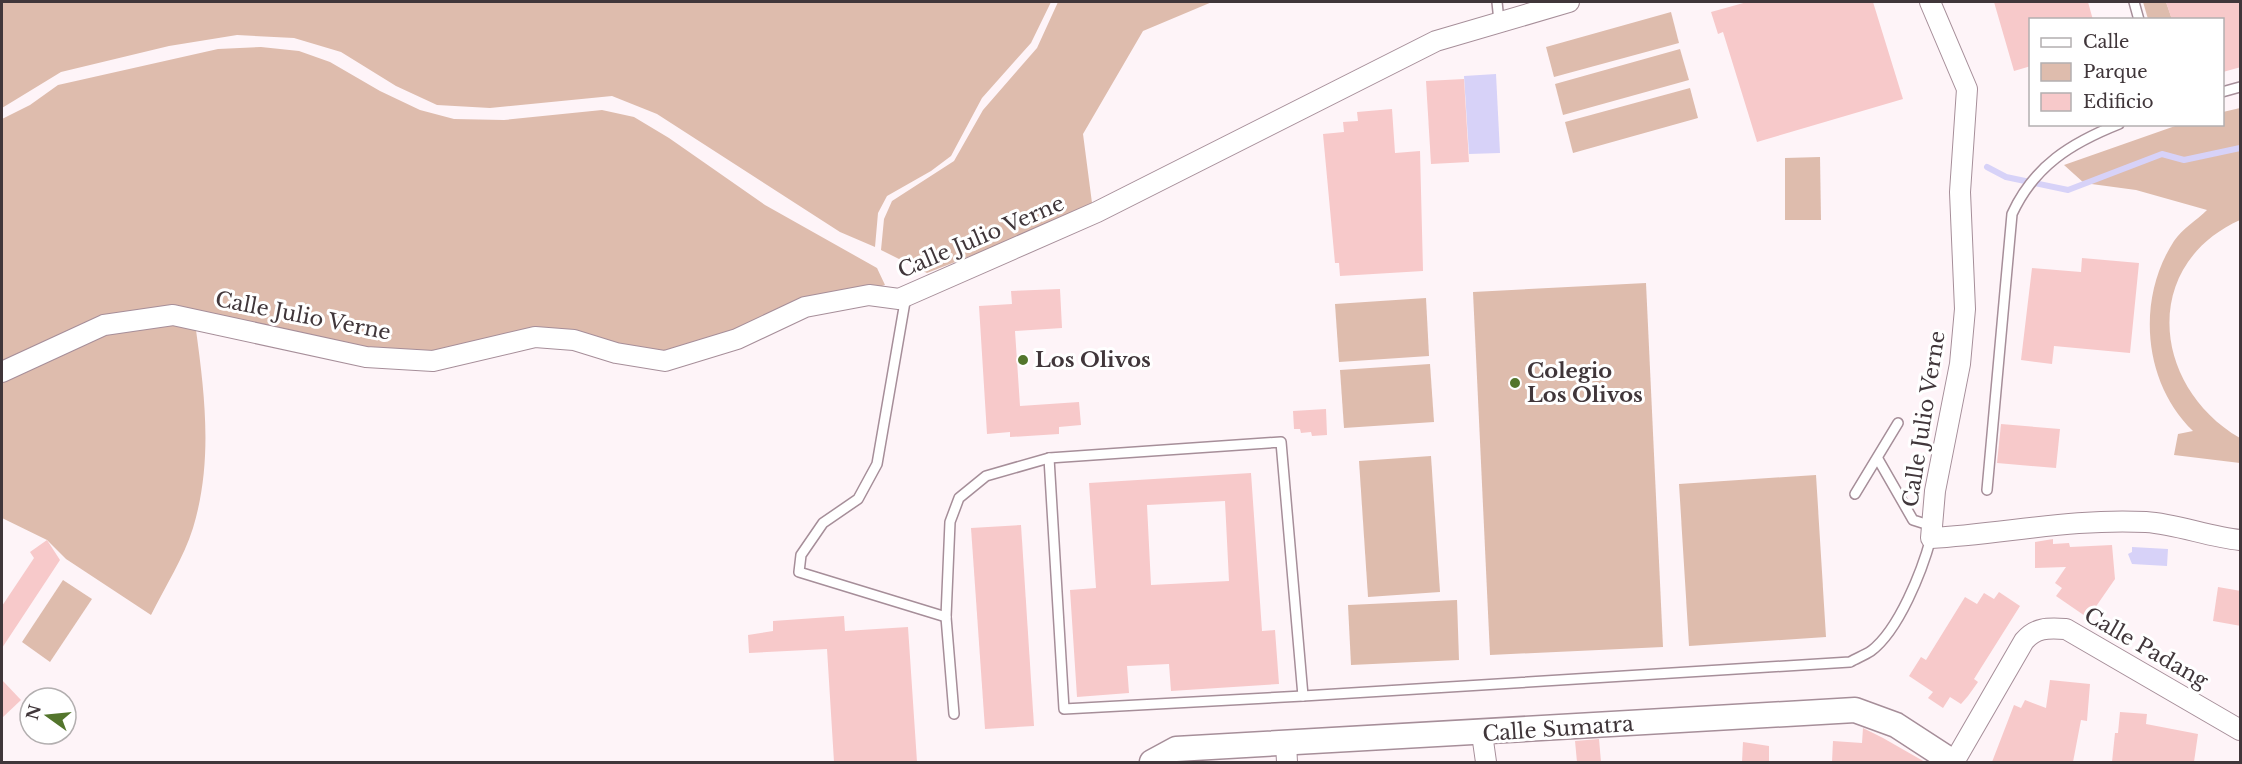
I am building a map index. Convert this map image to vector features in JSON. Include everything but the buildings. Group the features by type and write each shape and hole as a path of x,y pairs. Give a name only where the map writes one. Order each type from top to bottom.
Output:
{"street":[{"name":"Calle Julio Verne","path":"2,372 104,325 173,315 366,357 433,361 535,337 574,340 615,353 665,361 737,339 805,307 869,296 899,299 1097,213 1436,41 1569,2"},
{"name":"Calle Julio Verne","path":"1930,2 1967,89 1960,192 1965,309 1960,364 1935,491 1931,532 1983,535 2085,521 2149,522 2241,540"},
{"name":"Calle Padang","path":"1954,762 2024,641 2033,631 2049,628 2066,629 2241,730"},
{"name":"Calle Sumatra","path":"1152,762 1176,749 1287,753 1482,734 1855,710 1896,724 1954,762"},
{"path":"1482,734 1486,762"}],"lane":[{"path":"1497,2 1499,21"},
{"path":"2134,2 2138,18"},
{"path":"2224,92 2241,87"},
{"path":"1987,490 2010,225 2022,193 2054,156 2114,126"},
{"path":"906,296 877,464 858,499 823,524 801,555 799,572 946,617"},
{"path":"1855,494 1898,423"},
{"path":"954,714 946,617 950,522 959,498 986,476 1049,458 1281,442 1303,696"},
{"path":"1049,458 1064,709 1850,662 1872,650 1890,631 1924,563 1931,532 1913,520 1878,459"}],"green space":[{"path":"2,2 1051,2 1031,43 982,98 951,156 931,171 887,196 878,213 875,247 840,232 657,114 612,96 490,108 437,105 396,86 341,52 294,38 237,35 169,46 61,72 2,108"},
{"path":"1058,2 1212,2 1143,31 1083,134 1092,203 1032,232 927,273 881,250 884,219 892,201 954,161 983,110 1037,48"},
{"path":"2143,2 2166,2 2172,18 2148,18"},
{"path":"1671,12 1679,43 1554,77 1546,47"},
{"path":"261,47 299,51 330,62 380,91 420,110 454,119 504,120 602,110 634,117 669,138 765,205 877,268 885,285 694,344 660,351 615,344 562,330 520,330 460,347 425,352 350,346 171,307 2,363 2,119 30,105 58,85 218,49"},
{"path":"1680,49 1689,80 1563,115 1555,84"},
{"path":"1690,88 1698,118 1573,153 1565,122"},
{"path":"2240,108 2240,220 2208,240 2185,266 2173,295 2170,327 2175,358 2189,389 2211,416 2240,438 2240,463 2174,455 2178,434 2193,431 2176,411 2164,389 2155,365 2150,340 2150,314 2154,288 2162,264 2177,237 2207,210 2136,190 2084,183 2064,165 2175,126 2224,126 2224,112"},
{"path":"1820,157 1821,220 1785,220 1785,158"},
{"path":"1646,283 1663,647 1490,655 1473,292"},
{"path":"1426,298 1429,356 1339,362 1335,304"},
{"path":"177,322 196,330 204,404 203,478 189,539 151,615 66,559 47,540 2,518 2,378 109,330"},
{"path":"1430,364 1434,422 1344,428 1340,370"},
{"path":"1431,456 1440,592 1368,597 1359,461"},
{"path":"1816,475 1826,637 1689,646 1679,484"},
{"path":"63,580 92,599 50,662 22,642"},
{"path":"1457,600 1459,660 1351,665 1348,605"}],"shaded area":[{"path":"1496,74 1500,153 1469,154 1464,76"},
{"path":"2132,547 2168,549 2167,566 2132,564 2128,554 2132,552"}],"waterway":[{"path":"1987,167 2006,177 2068,190 2162,154 2184,160 2240,148"}],"place":[{"name":"Los Olivos","path":"1023,360"},
{"name":"Colegio Los Olivos","path":"1515,383"}]}
